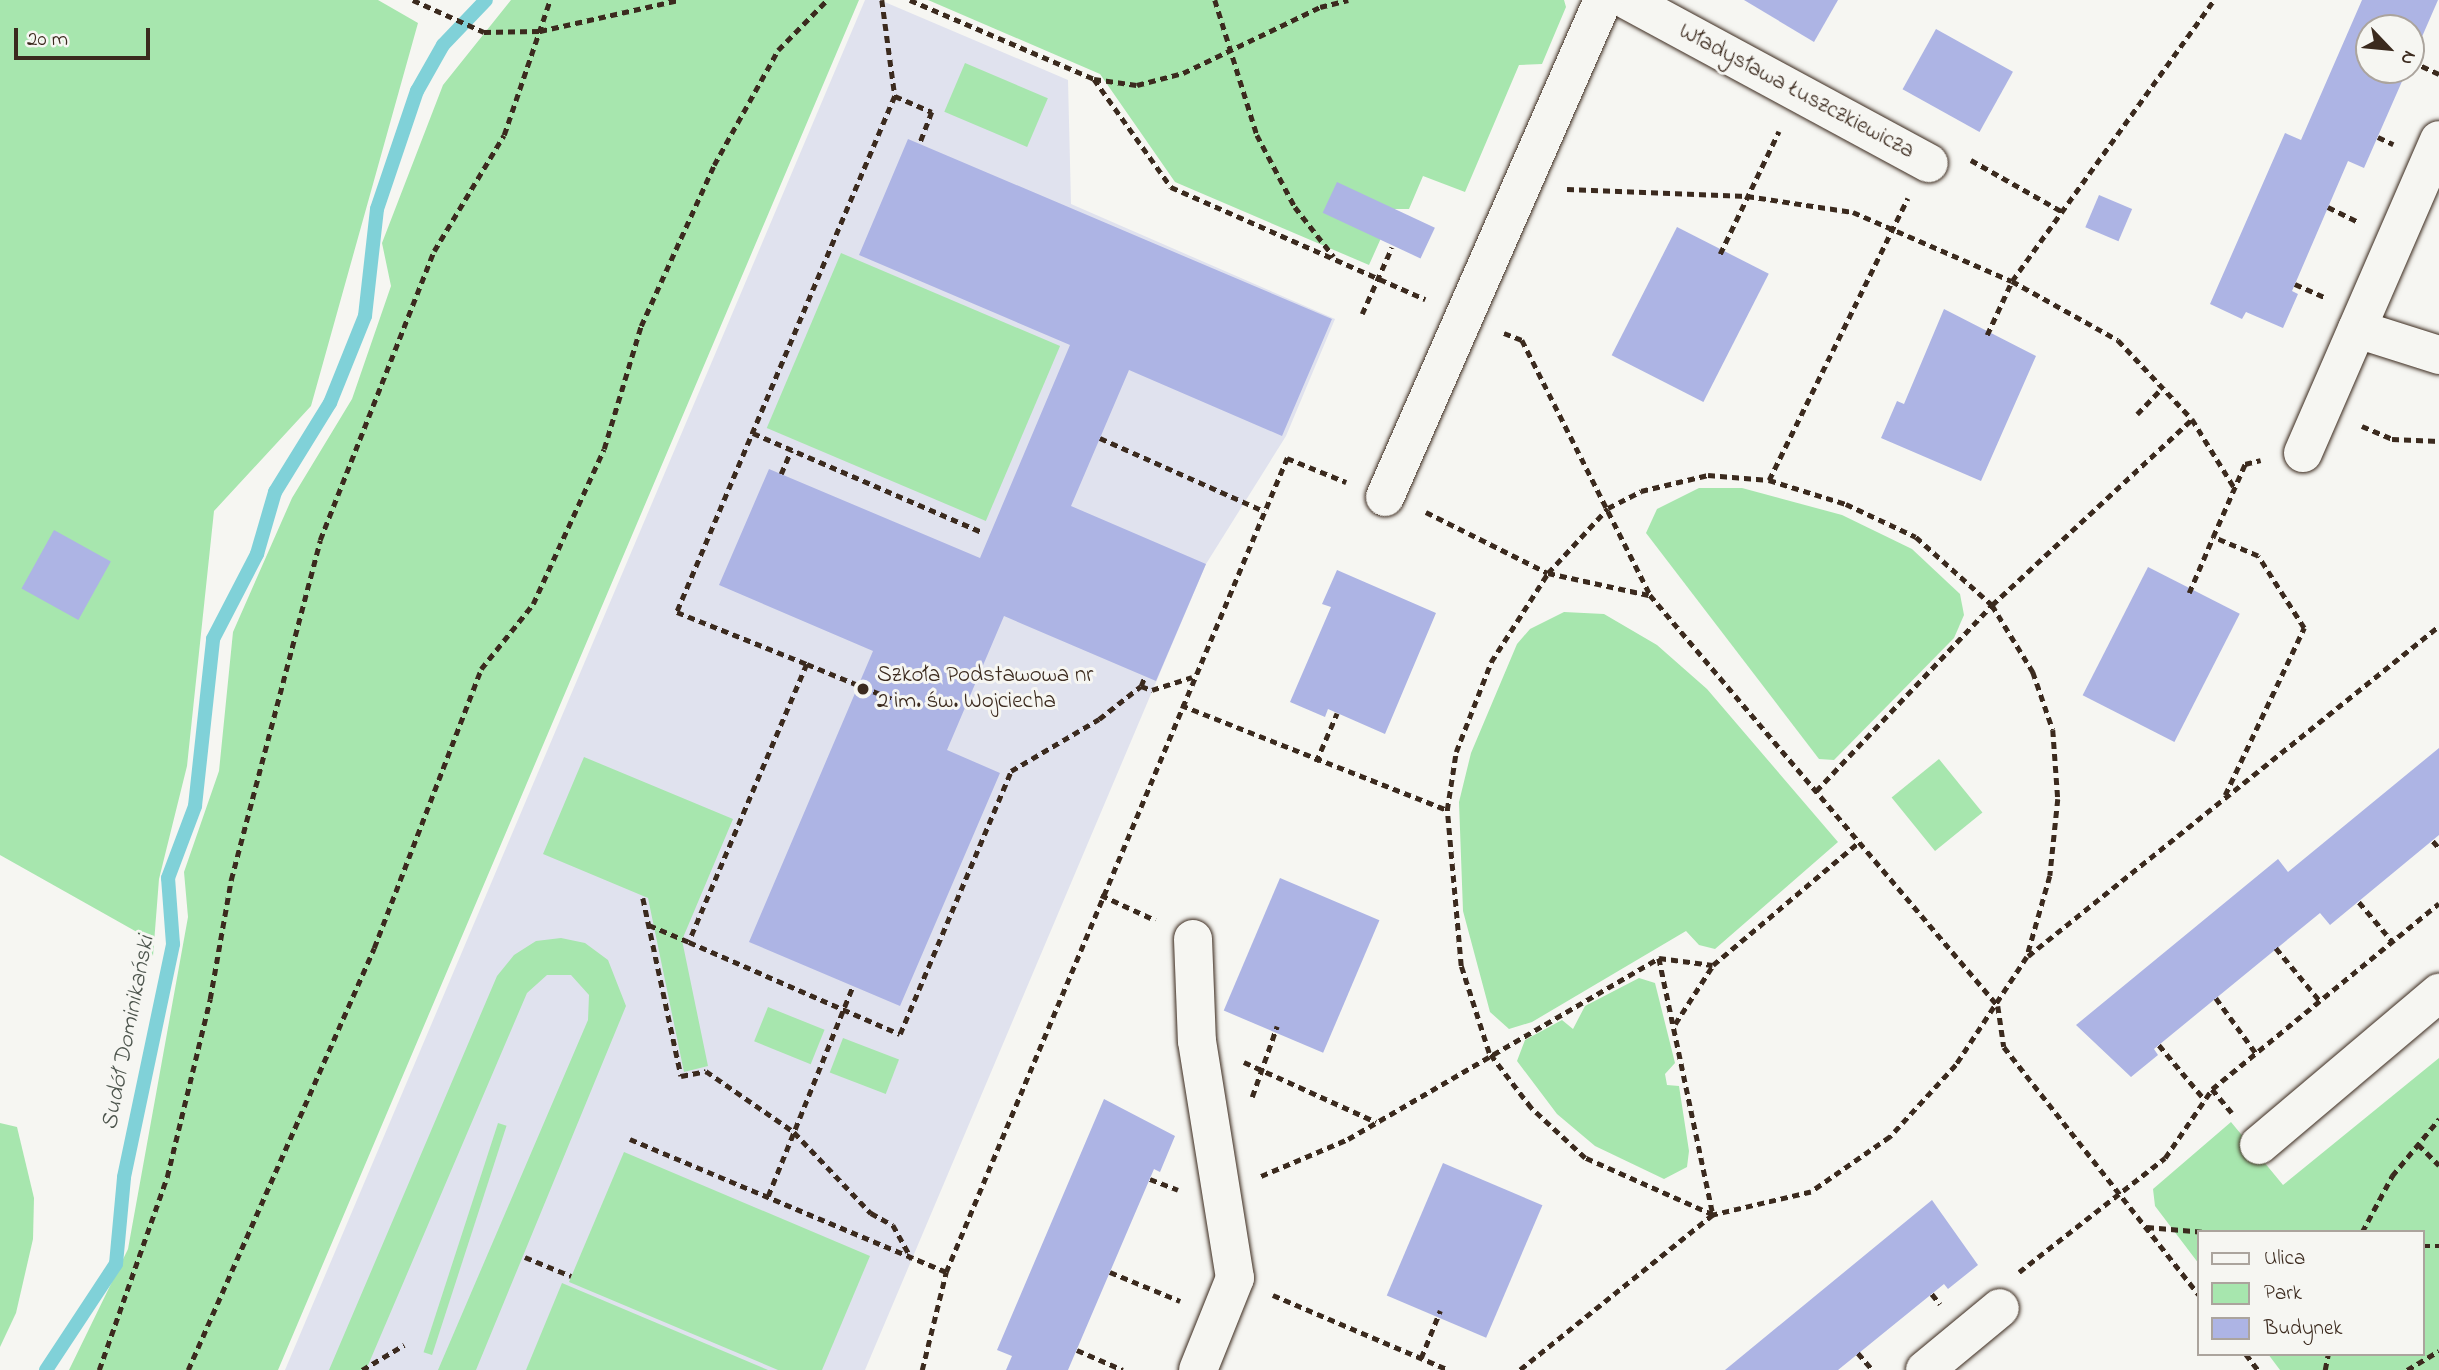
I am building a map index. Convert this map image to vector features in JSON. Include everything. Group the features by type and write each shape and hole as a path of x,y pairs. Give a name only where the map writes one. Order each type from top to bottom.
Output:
{"street":[{"path":"1385,497 1462,316 1603,0"},
{"name":"Władysława Łuszczkiewicza","path":"1627,0 1928,163"},
{"path":"2303,453 2439,139"},
{"path":"2357,329 2439,355"},
{"path":"1193,939 1197,1041 1235,1278 1198,1370"},
{"path":"2259,1145 2439,993"},
{"path":"1925,1370 2000,1308"}],"path":[{"path":"413,0 484,32 540,31 679,0"},
{"path":"99,1370 167,1177 211,999 231,880 320,540 434,251 489,167 550,0"},
{"path":"188,1370 374,948 481,669 533,604 604,449 641,326 714,165 778,50 827,0"},
{"path":"882,0 895,96 677,612 902,704"},
{"path":"910,0 1094,79 1137,85 1183,73 1320,7 1348,0"},
{"path":"1215,0 1227,52 1257,135 1295,207 1335,259"},
{"path":"1094,79 1171,187 1522,340 1650,595 1998,1006 2004,1047 2198,1294"},
{"path":"1720,254 1797,93"},
{"path":"895,96 932,112 919,144"},
{"path":"1769,480 1889,228 1928,163 1962,155 2063,212"},
{"path":"1362,314 1392,247"},
{"path":"1987,335 2012,281 2118,340 2192,419 2235,487"},
{"path":"2137,414 2162,388"},
{"path":"2323,407 2392,439 2439,442"},
{"path":"1816,791 1992,605 2192,419"},
{"path":"753,433 982,531"},
{"path":"1100,438 1264,511"},
{"path":"781,474 791,450"},
{"path":"2189,593 2245,464 2303,453"},
{"path":"922,1370 946,1272 1192,677 1287,458 1385,497 1548,573 1650,595"},
{"path":"1520,1370 1713,1215 1811,1192 1890,1137 1956,1065 1998,1006 2027,957 2050,876 2058,799 2053,730 2033,672 1992,605 1916,537 1846,504 1769,480 1708,475 1641,491 1608,508 1548,573 1491,662 1456,752 1447,810 1461,967 1489,1053 1531,1108 1585,1157 1713,1215"},
{"path":"2213,537 2258,556 2304,628 2223,799"},
{"path":"2027,957 2439,626"},
{"path":"689,942 807,664"},
{"path":"649,925 900,1034 1011,771 1099,719 1141,686 1145,676"},
{"path":"1141,686 1152,690 1192,677"},
{"path":"1181,705 1317,762 1447,810"},
{"path":"1317,762 1337,713"},
{"path":"2433,841 2439,848"},
{"path":"1675,1025 1713,965 1859,842"},
{"path":"1101,895 1193,939"},
{"path":"643,898 681,1076 706,1071 794,1132 871,1213 893,1224 912,1259"},
{"path":"2359,902 2393,942"},
{"path":"2000,1308 2002,1285 2165,1158 2212,1089 2439,903"},
{"path":"2276,948 2320,1001"},
{"path":"1223,1192 1377,1122 1489,1053 1659,958 1713,965"},
{"path":"1659,958 1713,1215"},
{"path":"768,1196 853,986"},
{"path":"2216,999 2256,1053"},
{"path":"2159,1045 2205,1100"},
{"path":"1259,1069 1377,1122"},
{"path":"2212,1089 2259,1145"},
{"path":"2363,1230 2392,1175 2439,1119"},
{"path":"630,1139 946,1272"},
{"path":"2418,1144 2439,1165"},
{"path":"2146,1227 2198,1231"},
{"path":"525,1257 571,1276"},
{"path":"1110,1272 1219,1318"},
{"path":"1235,1278 1449,1370"},
{"path":"1421,1358 1440,1311"},
{"path":"362,1370 404,1345"},
{"path":"1077,1350 1123,1370"},
{"path":"2407,1370 2439,1351"},
{"path":"1858,1353 1873,1370"}],"shaded area":[{"name":"Szkoła Podstawowa nr 2 im. św. Wojciecha","path":"865,0 880,0 1068,80 1071,204 1335,319 1286,436 1206,564 865,1370 285,1370"}],"green space":[{"path":"0,0 378,0 418,23 311,406 214,511 187,766 159,879 153,956 144,936 0,855"},
{"path":"511,0 859,0 278,1370 69,1370 128,1249 188,917 184,872 219,771 233,632 292,498 352,399 391,286 382,243 443,85"},
{"path":"928,0 1564,0 1566,7 1542,64 1519,65 1465,192 1423,176 1409,209 1394,209 1369,265 1175,182 1100,74"},
{"path":"965,63 1048,98 1027,147 944,112"},
{"path":"841,253 1060,346 986,521 767,428"},
{"path":"1699,488 1742,488 1842,515 1912,549 1960,594 1964,615 1954,638 1834,760 1819,759 1646,533 1657,509"},
{"path":"1564,612 1604,614 1657,645 1707,689 1838,842 1715,949 1699,945 1686,931 1532,1022 1509,1029 1490,1012 1463,911 1459,802 1471,753 1517,644 1530,629"},
{"path":"584,757 733,819 682,940 708,1066 684,1072 648,898 543,854"},
{"path":"1939,759 1982,813 1935,851 1892,797"},
{"path":"561,938 585,943 608,960 626,1006 476,1370 438,1370 588,1020 589,995 571,975 547,975 527,993 366,1370 329,1370 497,976 514,955 536,941"},
{"path":"1639,978 1655,983 1675,1063 1665,1074 1667,1085 1679,1086 1689,1151 1687,1167 1664,1179 1595,1146 1557,1114 1517,1061 1525,1040 1562,1020 1573,1029 1585,1006"},
{"path":"768,1007 825,1030 811,1064 754,1041"},
{"path":"843,1038 899,1060 886,1094 830,1073"},
{"path":"2439,1058 2439,1370 2280,1370 2270,1356 2425,1356 2425,1230 2198,1230 2198,1263 2155,1206 2153,1189 2231,1122 2283,1185"},
{"path":"0,1123 17,1127 34,1198 33,1239 16,1313 0,1347"},
{"path":"498,1123 507,1126 432,1355 424,1352"},
{"path":"624,1152 870,1256 822,1370 778,1370 569,1282"},
{"path":"562,1283 768,1370 526,1370"}],"building":[{"path":"1744,0 1838,0 1814,42"},
{"path":"2362,0 2438,0 2425,30 2425,14 2356,14"},
{"path":"2355,16 2355,84 2401,84 2364,168 2348,161 2292,291 2298,294 2283,328 2246,312 2242,319 2210,304 2285,133 2301,140"},
{"path":"1936,29 2013,72 1980,132 1903,89"},
{"path":"908,139 1332,319 1282,436 1129,370 1071,506 1206,564 1156,681 1004,616 947,750 1000,773 900,1006 749,942 873,651 719,585 769,469 980,558 1070,345 859,255"},
{"path":"1337,182 1435,228 1421,258 1323,213"},
{"path":"2099,195 2132,209 2118,241 2085,227"},
{"path":"1677,227 1769,274 1703,402 1612,355"},
{"path":"1944,309 2036,356 1981,481 1881,438 1897,401 1904,404"},
{"path":"54,530 111,562 78,620 22,589"},
{"path":"2148,567 2240,614 2174,742 2083,695"},
{"path":"1337,570 1436,613 1385,734 1328,709 1325,717 1290,702 1331,607 1322,604"},
{"path":"2439,748 2439,835 2330,925 2320,913 2154,1049 2158,1055 2131,1077 2076,1025 2278,859 2288,872"},
{"path":"1280,878 1379,920 1323,1053 1224,1011"},
{"path":"1104,1099 1175,1136 1160,1172 1154,1169 1068,1370 1006,1370 1012,1356 997,1350"},
{"path":"1443,1163 1542,1205 1486,1338 1387,1296"},
{"path":"1932,1200 1978,1265 1948,1289 1944,1284 1838,1370 1725,1370"}],"waterway":[{"name":"Sudół Dominikański","path":"46,1370 116,1264 124,1177 173,944 168,878 195,806 213,639 257,554 275,492 330,403 365,316 377,209 417,91 443,45 486,0"}],"place":[{"name":"Szkoła Podstawowa nr 2 im. św. Wojciecha","path":"863,689"}]}
